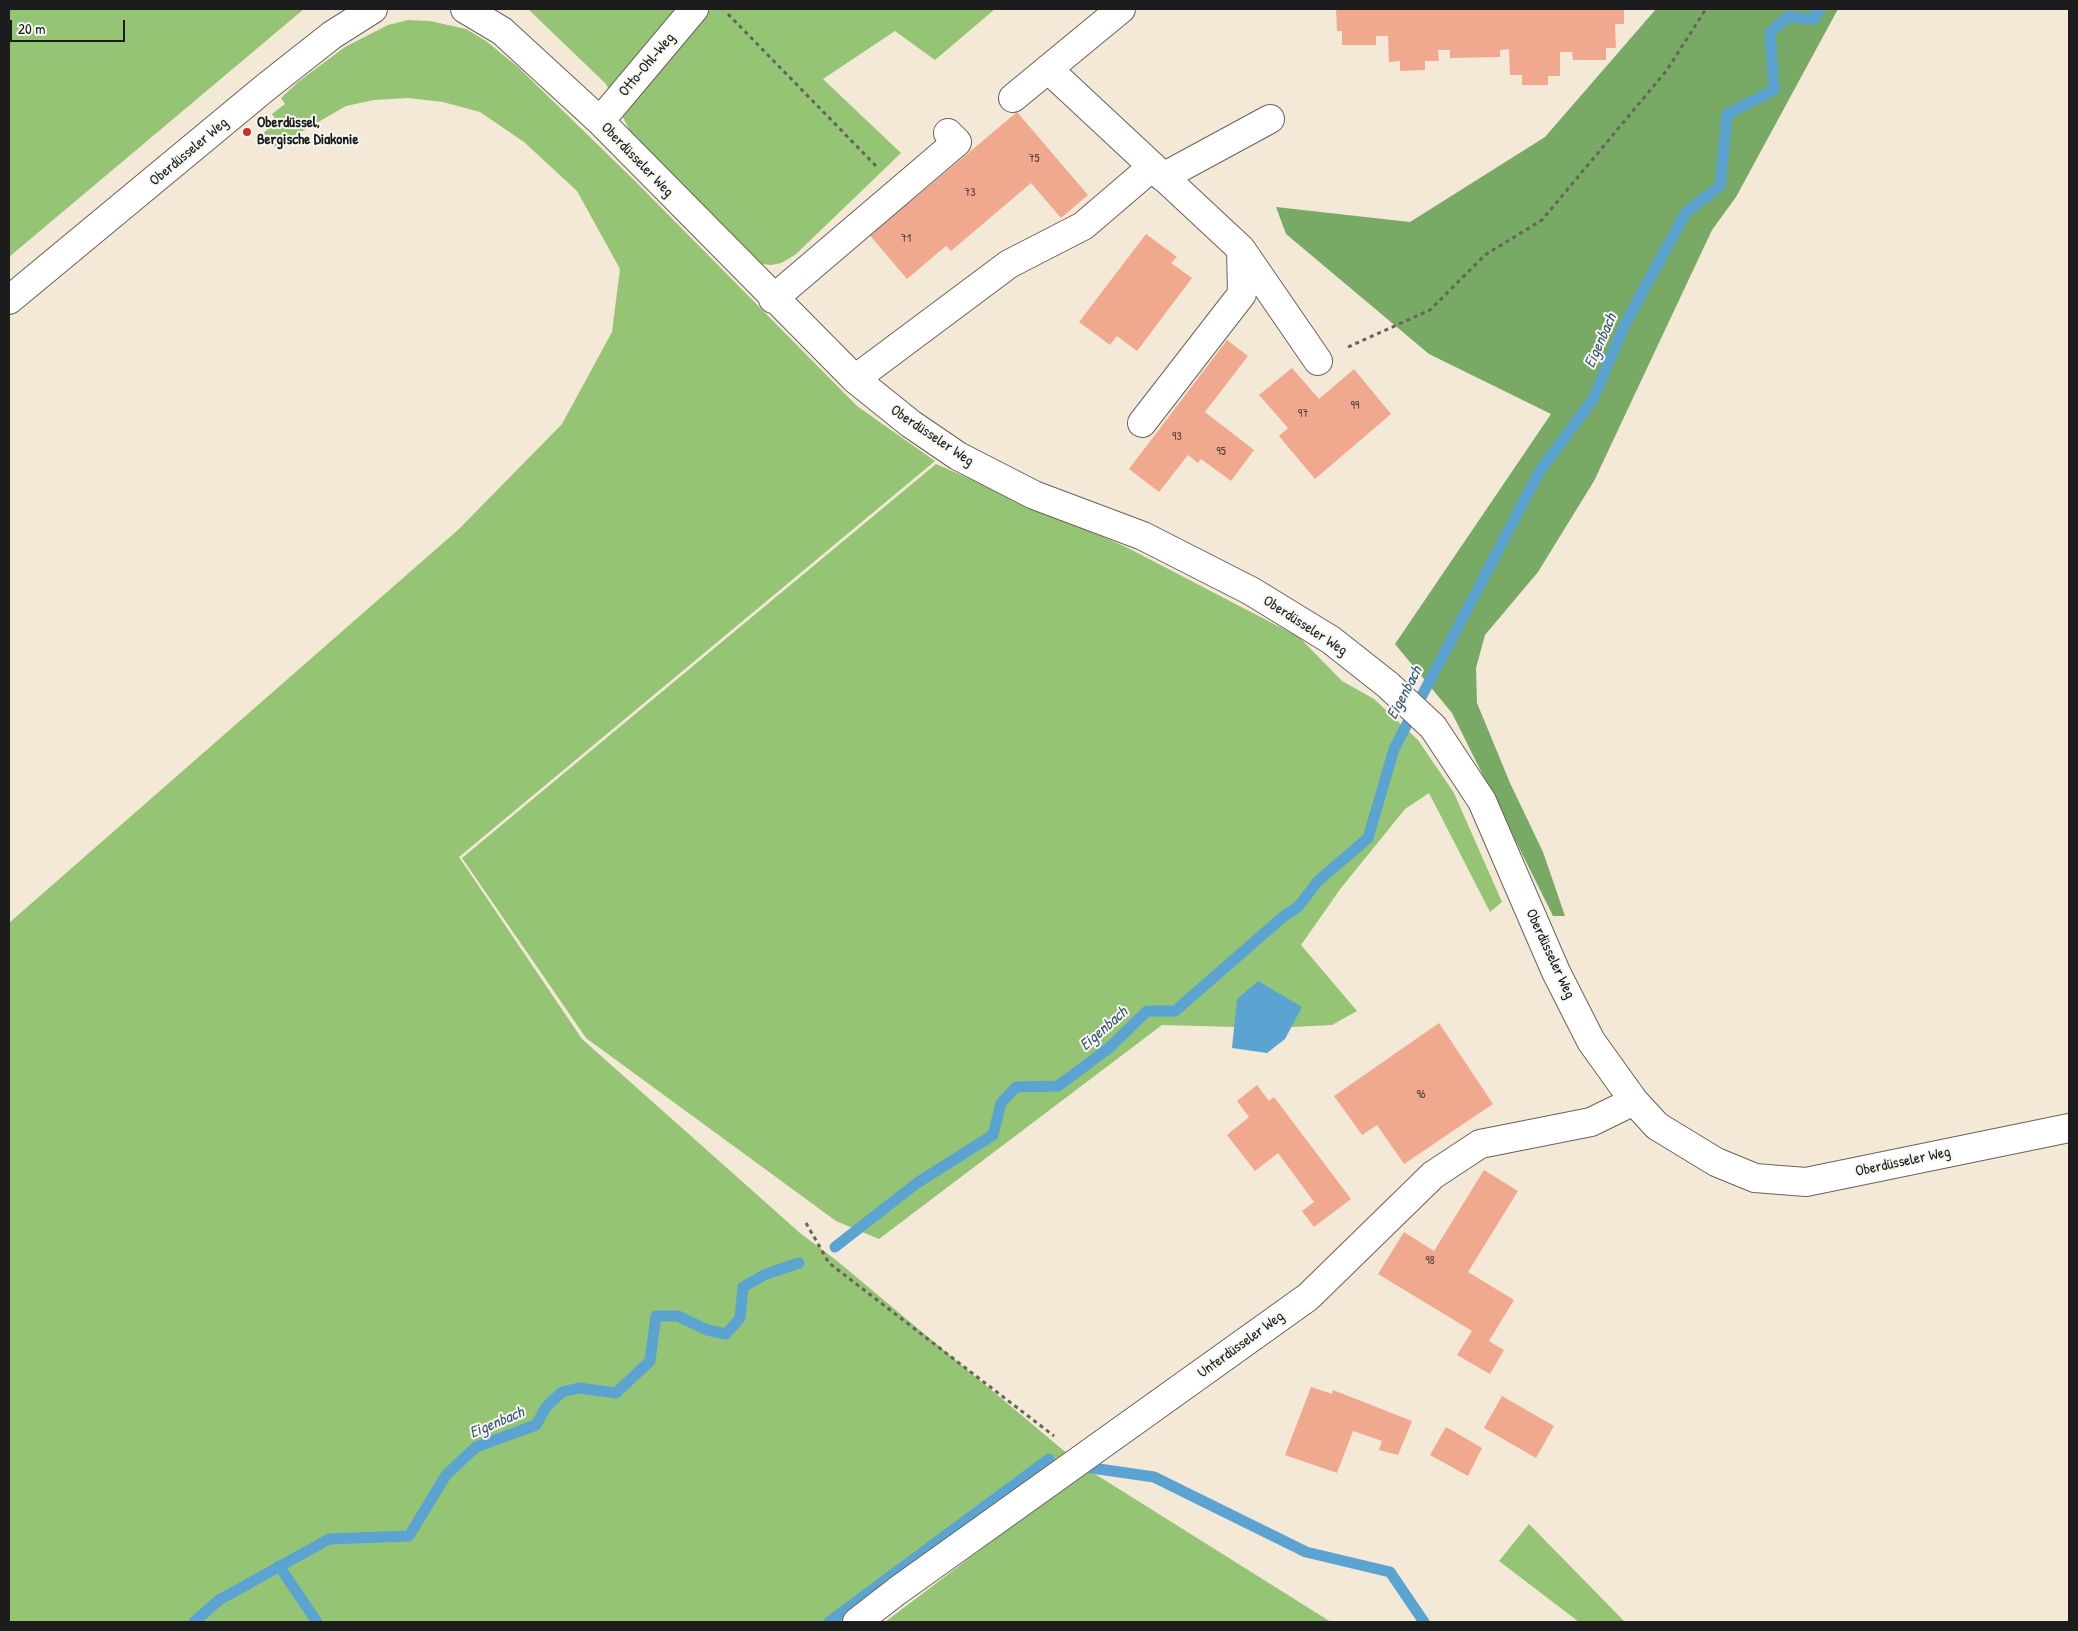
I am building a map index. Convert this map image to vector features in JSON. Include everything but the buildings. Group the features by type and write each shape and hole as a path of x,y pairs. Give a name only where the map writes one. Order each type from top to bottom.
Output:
{"street":[{"name":"Oberdüsseler Weg","path":"9,300 340,29 373,9"},
{"name":"Oberdüsseler Weg","path":"465,9 502,31 600,121 773,299 855,379 911,424 958,456 1034,494 1143,536 1252,591 1331,640 1388,685 1433,727 1482,801 1556,972 1591,1041 1634,1101 1657,1126 1716,1162 1755,1178 1806,1182 2069,1128"},
{"name":"Otto-Ohl-Weg","path":"600,121 694,9"},
{"path":"1013,98 1121,9"},
{"path":"1048,69 1242,249 1318,361"},
{"path":"855,379 1009,264 1083,226 1158,172 1270,119"},
{"path":"773,299 957,142 948,133"},
{"path":"1142,423 1242,294 1242,249"},
{"name":"Unterdüsseler Weg","path":"857,1622 897,1591 1308,1297 1433,1175 1480,1144 1591,1122 1634,1101"}],"path":[{"path":"723,9 900,191"},
{"path":"1318,361 1430,310 1485,255 1542,220 1667,70 1706,9"},
{"path":"806,1223 829,1263 1083,1459"}],"green space":[{"path":"9,9 304,9 9,257"},
{"path":"528,9 995,9 935,60 895,31 823,79 901,153 795,255 781,263 771,265 762,264 630,131 606,84"},
{"path":"1656,9 1838,9 1736,197 1712,230 1594,481 1538,572 1485,635 1476,668 1477,703 1510,783 1543,852 1565,916 1553,916 1452,713 1395,644 1551,414 1429,354 1286,234 1276,207 1410,222 1545,137"},
{"path":"408,20 430,21 466,29 486,41 518,67 635,181 857,406 935,461 459,857 582,1039 800,1233 836,1260 1069,1455 844,1622 9,1622 9,923 459,529 562,424 612,332 620,269 577,191 524,142 480,112 443,102 408,98 374,100 346,106 275,147 261,135 277,121 272,114 285,104 281,98 298,82 345,47 388,25"},
{"path":"936,464 1126,547 1299,637 1342,681 1374,699 1418,740 1454,793 1502,902 1490,912 1429,793 1405,809 1341,888 1301,945 1357,1011 1332,1025 1271,1028 1162,1025 879,1239 836,1221 586,1038 462,858"},
{"path":"1087,1469 1331,1622 885,1622"},
{"path":"1529,1524 1625,1622 1579,1622 1499,1561"}],"water":[{"path":"1258,981 1302,1007 1285,1039 1267,1053 1232,1048 1237,999"}],"waterway":[{"name":"Eigenbach","path":"835,1247 917,1183 993,1135 1001,1103 1016,1087 1058,1086 1109,1048 1147,1011 1175,1011 1284,916 1298,907 1318,881 1368,838 1394,749 1539,472 1593,399 1626,322 1686,212 1720,186 1727,114 1774,90 1770,33 1787,17 1814,19 1819,9"},
{"name":"Eigenbach","path":"194,1622 219,1600 329,1539 409,1536 446,1475 476,1447 536,1425 546,1407 562,1392 579,1388 616,1393 650,1361 656,1316 678,1316 707,1330 726,1334 740,1318 743,1287 766,1274 799,1263"},
{"path":"829,1622 1049,1459"},
{"path":"1092,1468 1154,1477 1306,1552 1390,1572 1424,1622"},
{"path":"279,1566 317,1622"}],"place":[{"name":"Oberdüssel, Bergische Diakonie","path":"247,132"}]}
